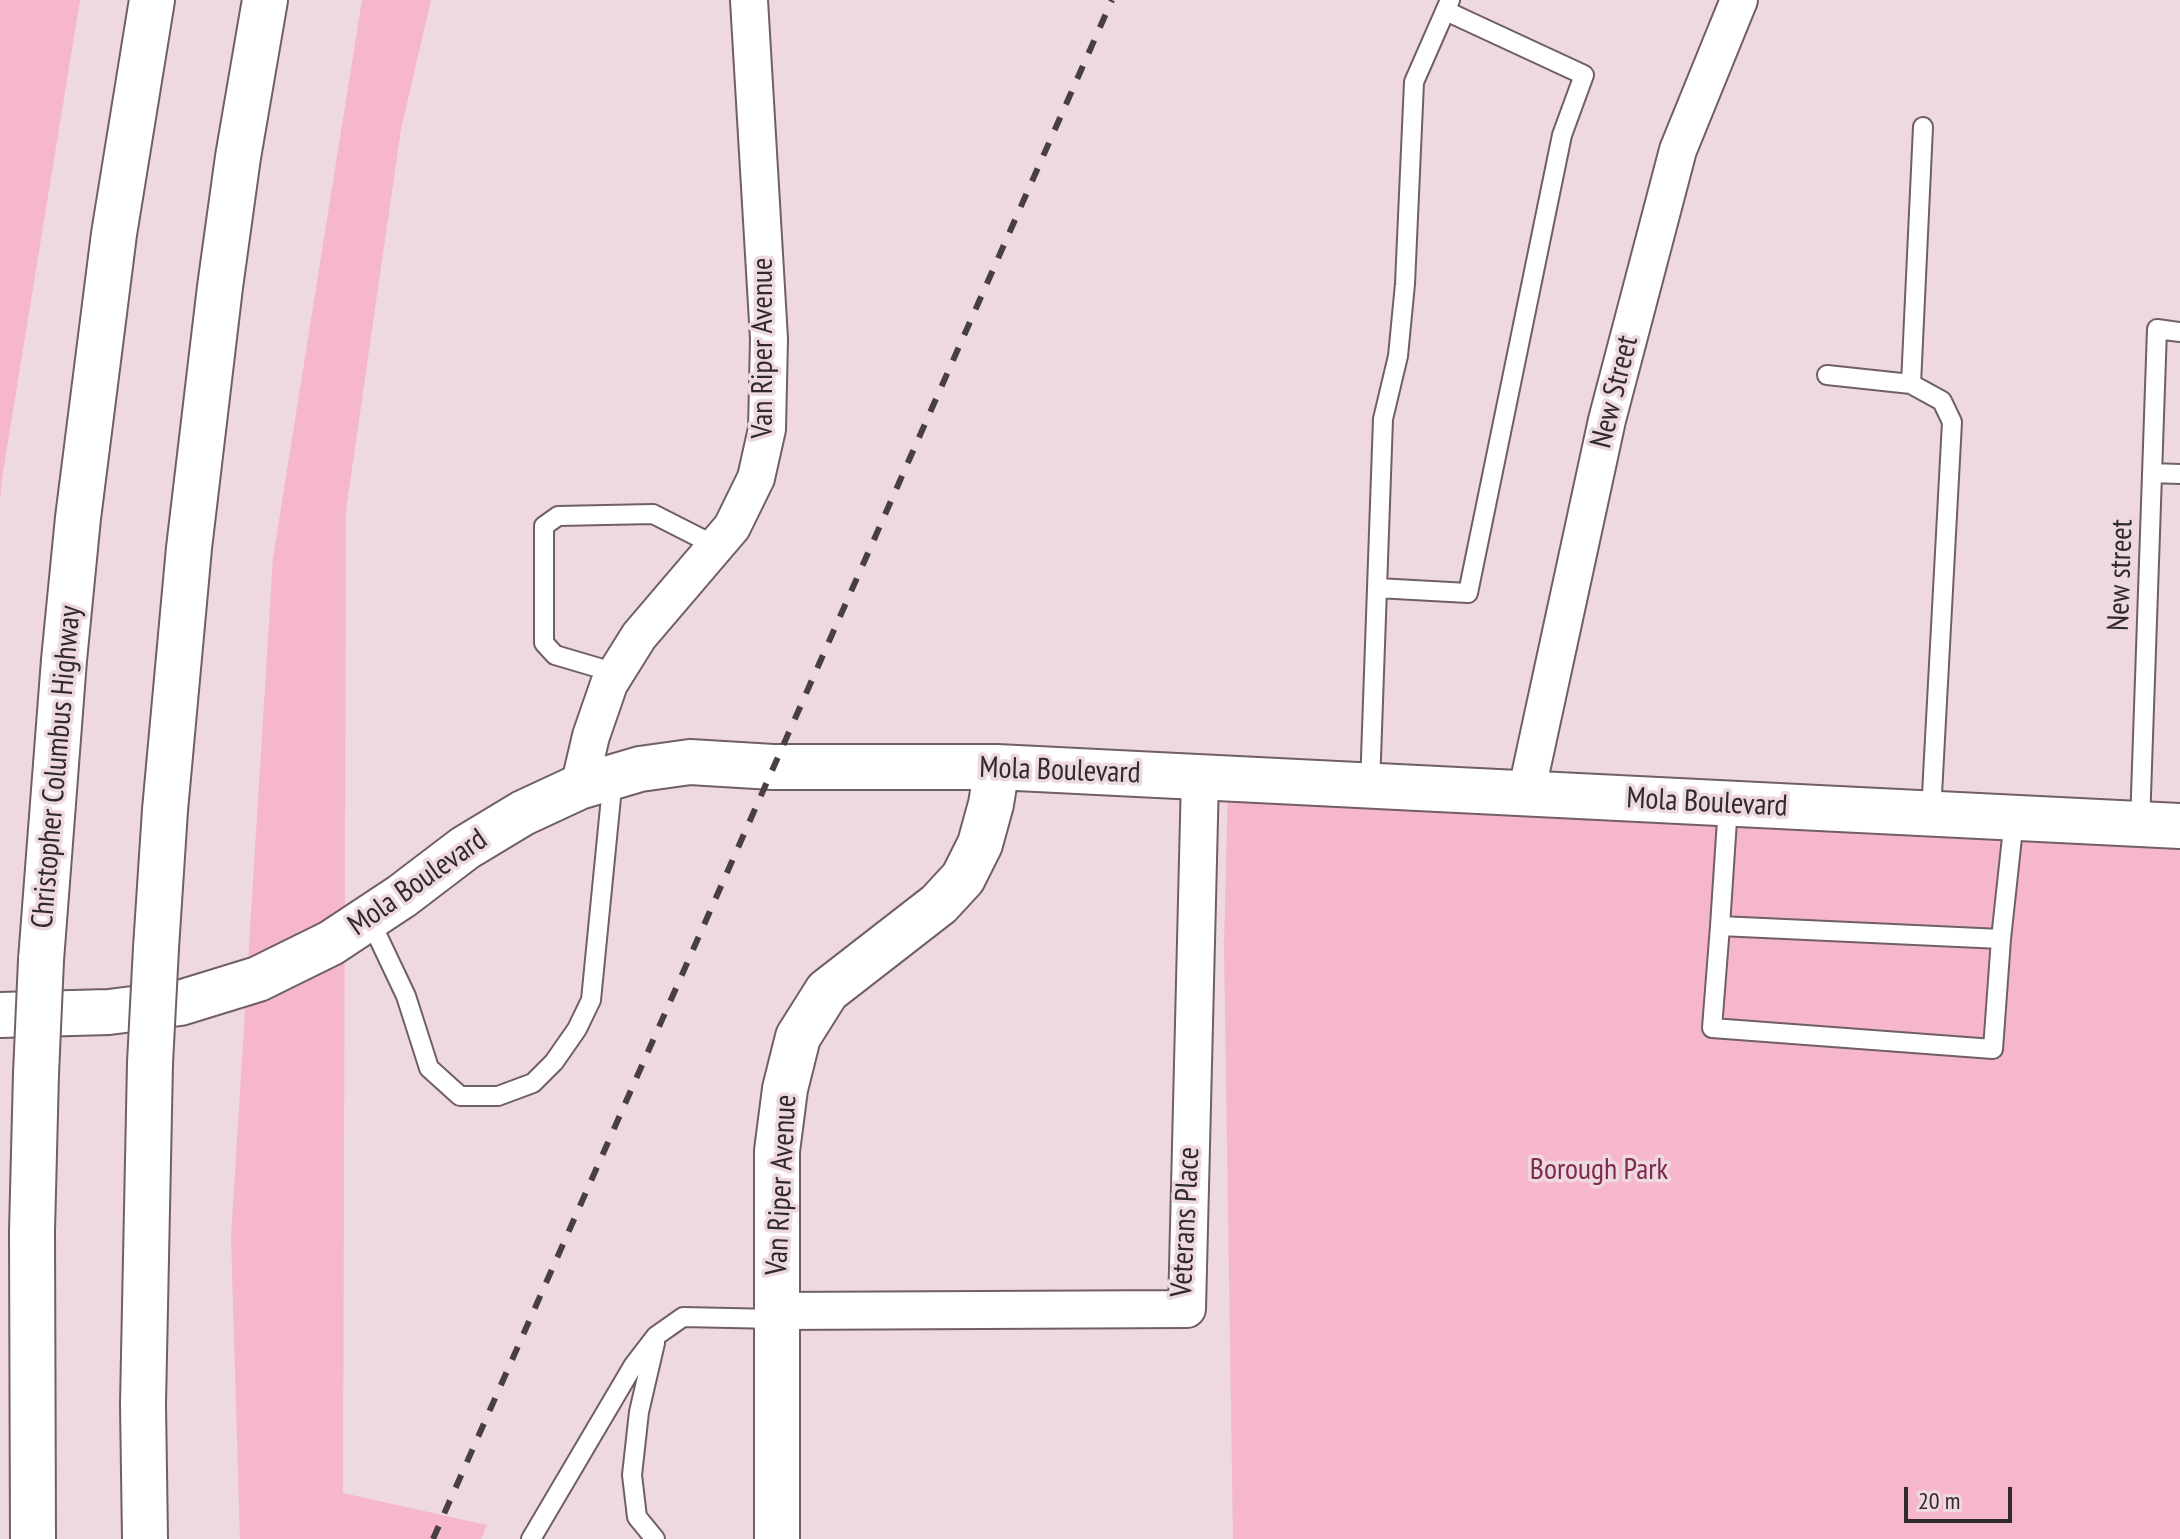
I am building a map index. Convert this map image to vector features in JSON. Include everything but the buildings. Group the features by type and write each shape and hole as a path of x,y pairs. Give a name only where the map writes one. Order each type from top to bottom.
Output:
{"main road":[{"name":"Christopher Columbus Highway","path":"33,1539 32,1231 36,1074 41,960 60,707 78,518 114,234 152,0"},
{"path":"145,1539 143,1404 150,1063 165,810 189,548 226,244 265,0"},
{"name":"Mola Boulevard","path":"0,1015 109,1012 180,1003 258,979 331,943 402,896 465,848 523,813 596,782 640,769 690,762 773,767 997,767 2160,825"},
{"name":"Van Riper Avenue","path":"777,1539 777,1151 785,1089 798,1037 827,991 939,904 963,878 980,844 997,767"}],"street":[{"name":"Van Riper Avenue","path":"596,782 591,736 609,684 639,636 732,527 756,478 767,429 769,339 749,0"},
{"name":"New Street","path":"1526,794 1607,420 1678,150 1739,0"},
{"name":"Veterans Place","path":"776,1315 1187,1309 1200,778"}],"lane":[{"path":"1370,786 1377,588 1383,419 1398,356 1405,284 1414,82 1448,5 1584,75 1562,135 1468,593 1377,588"},
{"path":"1911,384 1923,127"},
{"name":"New street","path":"2160,825 2152,473 2157,329 2180,332"},
{"path":"1827,375 1911,384 1942,401 1952,422 1931,813"},
{"path":"2152,473 2180,474"},
{"path":"616,673 555,655 544,643 544,526 558,516 653,514 716,546"},
{"path":"369,918 406,996 429,1068 460,1096 498,1096 533,1083 554,1062 577,1029 591,1000 596,782"},
{"path":"1728,805 1712,1028 1993,1049 2014,819"},
{"path":"1720,926 2001,939"},
{"path":"531,1539 633,1366 656,1336 683,1317 776,1315"},
{"path":"655,1539 637,1517 632,1475 639,1412 656,1336"}],"green space":[{"path":"0,0 80,0 0,499"},
{"path":"362,0 431,0 401,129 346,510 343,1493 487,1525 481,1539 240,1539 231,1237 273,558"},
{"name":"Borough Park","path":"1228,783 2180,829 2180,1539 1233,1539 1224,946"}],"railway":[{"path":"433,1539 1112,0"}]}
